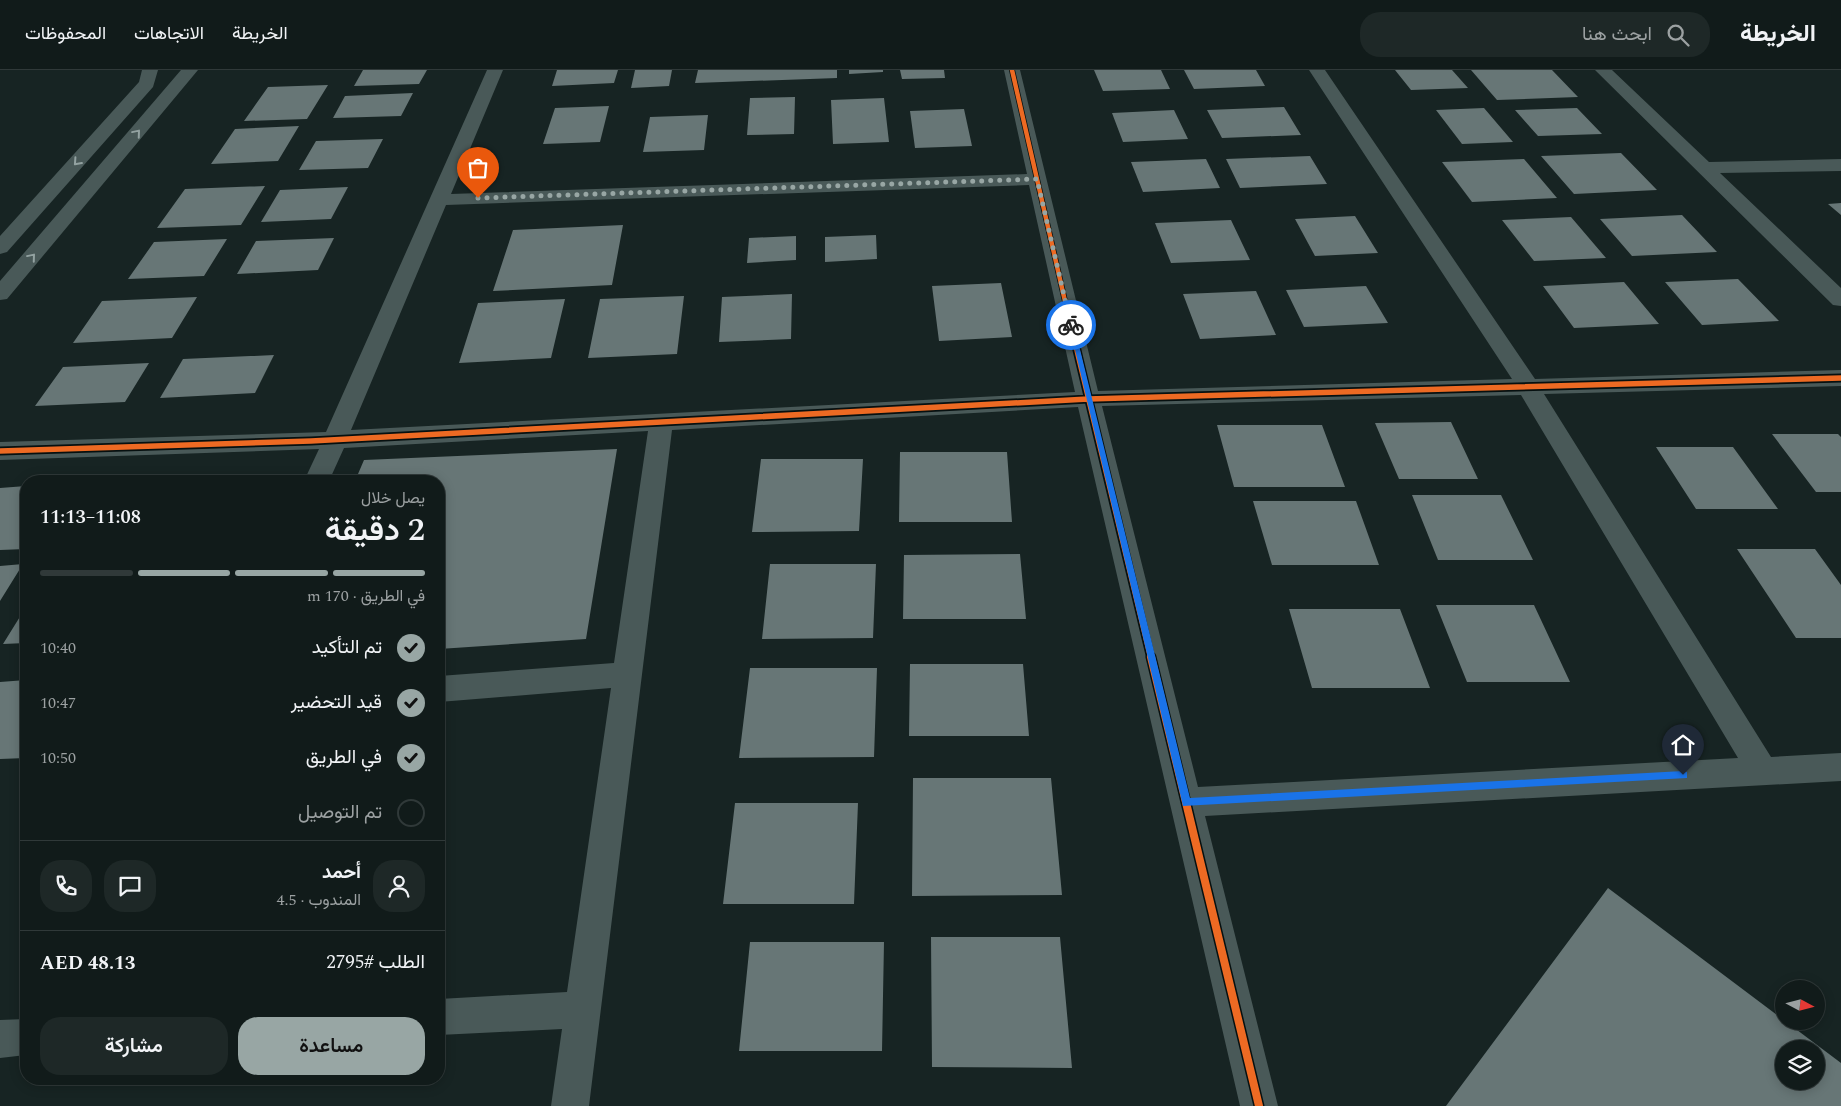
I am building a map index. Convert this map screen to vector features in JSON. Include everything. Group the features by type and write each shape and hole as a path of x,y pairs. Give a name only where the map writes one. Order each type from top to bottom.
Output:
{"street":[{"path":"0,248 147,83 150,70"},
{"path":"0,294 190,70"},
{"path":"319,475 495,70"},
{"path":"1012,70 1088,399 1259,1106"},
{"path":"1317,70 1529,388 1763,771"},
{"path":"1603,70 1841,300"},
{"path":"1704,168 1841,165"},
{"path":"438,200 1037,179"},
{"path":"0,451 334,440 1088,399 1841,378"},
{"path":"570,1106 661,422"},
{"path":"445,689 628,674"},
{"path":"1186,802 1841,767"},
{"path":"445,1017 582,1010"},
{"path":"0,1038 20,1037"}],"building":[{"path":"363,70 427,70 419,84 354,86"},
{"path":"557,70 618,70 614,83 552,86"},
{"path":"635,70 672,70 669,86 631,88"},
{"path":"698,70 837,70 837,78 695,83"},
{"path":"849,70 883,70 883,72 849,74"},
{"path":"900,70 944,70 945,78 902,79"},
{"path":"1094,70 1161,70 1170,89 1103,91"},
{"path":"1184,70 1256,70 1265,86 1194,89"},
{"path":"1395,70 1452,70 1468,88 1411,90"},
{"path":"1471,70 1552,70 1578,97 1497,100"},
{"path":"328,85 307,119 244,121 268,87"},
{"path":"413,93 401,116 333,118 345,96"},
{"path":"795,97 794,134 747,135 750,98"},
{"path":"884,98 889,142 833,144 831,100"},
{"path":"609,106 600,142 543,144 555,108"},
{"path":"1284,107 1301,135 1222,138 1207,110"},
{"path":"1484,108 1513,142 1462,144 1436,110"},
{"path":"1577,108 1602,134 1538,136 1515,110"},
{"path":"964,109 972,146 915,148 910,111"},
{"path":"1174,110 1188,139 1123,142 1112,113"},
{"path":"708,115 704,150 643,152 650,117"},
{"path":"299,126 278,161 211,164 235,129"},
{"path":"383,139 368,168 299,170 316,141"},
{"path":"1621,153 1657,190 1574,194 1541,156"},
{"path":"1310,156 1327,184 1240,188 1226,159"},
{"path":"1206,159 1220,188 1143,192 1131,162"},
{"path":"1524,159 1557,198 1472,202 1442,162"},
{"path":"265,186 241,225 157,228 185,189"},
{"path":"348,187 331,219 261,222 280,190"},
{"path":"1841,203 1841,215 1828,204"},
{"path":"1682,215 1717,252 1632,256 1600,219"},
{"path":"1355,216 1378,253 1315,256 1295,219"},
{"path":"1571,217 1606,258 1534,261 1502,220"},
{"path":"1231,220 1250,260 1171,263 1155,223"},
{"path":"623,225 612,285 493,291 513,230"},
{"path":"876,235 877,259 825,262 825,237"},
{"path":"796,236 796,260 747,263 749,238"},
{"path":"334,238 318,270 237,274 256,241"},
{"path":"227,239 204,276 128,279 154,242"},
{"path":"1738,279 1779,321 1702,325 1665,282"},
{"path":"1624,282 1659,324 1574,328 1543,286"},
{"path":"1001,283 1012,337 939,341 932,286"},
{"path":"1366,286 1388,323 1304,327 1286,290"},
{"path":"1256,291 1276,335 1200,339 1183,294"},
{"path":"792,294 791,339 719,342 722,297"},
{"path":"684,296 677,354 588,358 600,299"},
{"path":"197,297 172,338 73,343 102,301"},
{"path":"565,299 551,358 459,363 478,303"},
{"path":"274,355 255,393 160,398 183,359"},
{"path":"149,363 125,402 35,406 63,367"},
{"path":"1451,422 1478,479 1399,479 1375,423"},
{"path":"1217,425 1322,425 1345,487 1234,487"},
{"path":"1772,434 1838,434 1841,437 1841,492 1816,492"},
{"path":"1656,447 1733,447 1778,509 1696,509"},
{"path":"617,449 586,639 445,649 445,475 358,475 364,460"},
{"path":"900,452 1007,452 1012,522 899,522"},
{"path":"761,459 863,459 859,531 752,532"},
{"path":"20,486 20,549 0,550 0,488"},
{"path":"1412,495 1501,495 1533,560 1438,560"},
{"path":"1253,501 1356,501 1379,565 1272,565"},
{"path":"1737,549 1815,549 1841,585 1841,638 1796,638"},
{"path":"1020,554 1026,619 903,619 904,555"},
{"path":"20,564 20,569 0,601 0,566"},
{"path":"770,564 876,564 873,638 762,639"},
{"path":"1436,605 1534,605 1570,682 1467,682"},
{"path":"1289,609 1400,609 1430,688 1312,688"},
{"path":"20,617 20,643 3,644"},
{"path":"910,664 1023,664 1029,736 909,736"},
{"path":"750,668 877,668 874,757 739,758"},
{"path":"20,680 20,758 0,759 0,682"},
{"path":"913,778 1051,778 1062,895 912,896"},
{"path":"735,803 858,803 854,904 723,904"},
{"path":"1608,888 1775,1013 1775,1030 1797,1030 1810,1040 1775,1040 1775,1090 1825,1090 1825,1051 1841,1063 1841,1106 1446,1106"},
{"path":"931,937 1060,937 1072,1068 932,1067"},
{"path":"750,942 884,942 882,1051 739,1051"}],"cycle path":[{"path":"1012,70 1088,399 1259,1106"},
{"path":"0,451 311,441 1088,399 1841,378"}],"way so far":[{"path":"478,198 1037,179 1071,325"}],"route":[{"path":"1071,325 1186,802 1683,775"}]}
